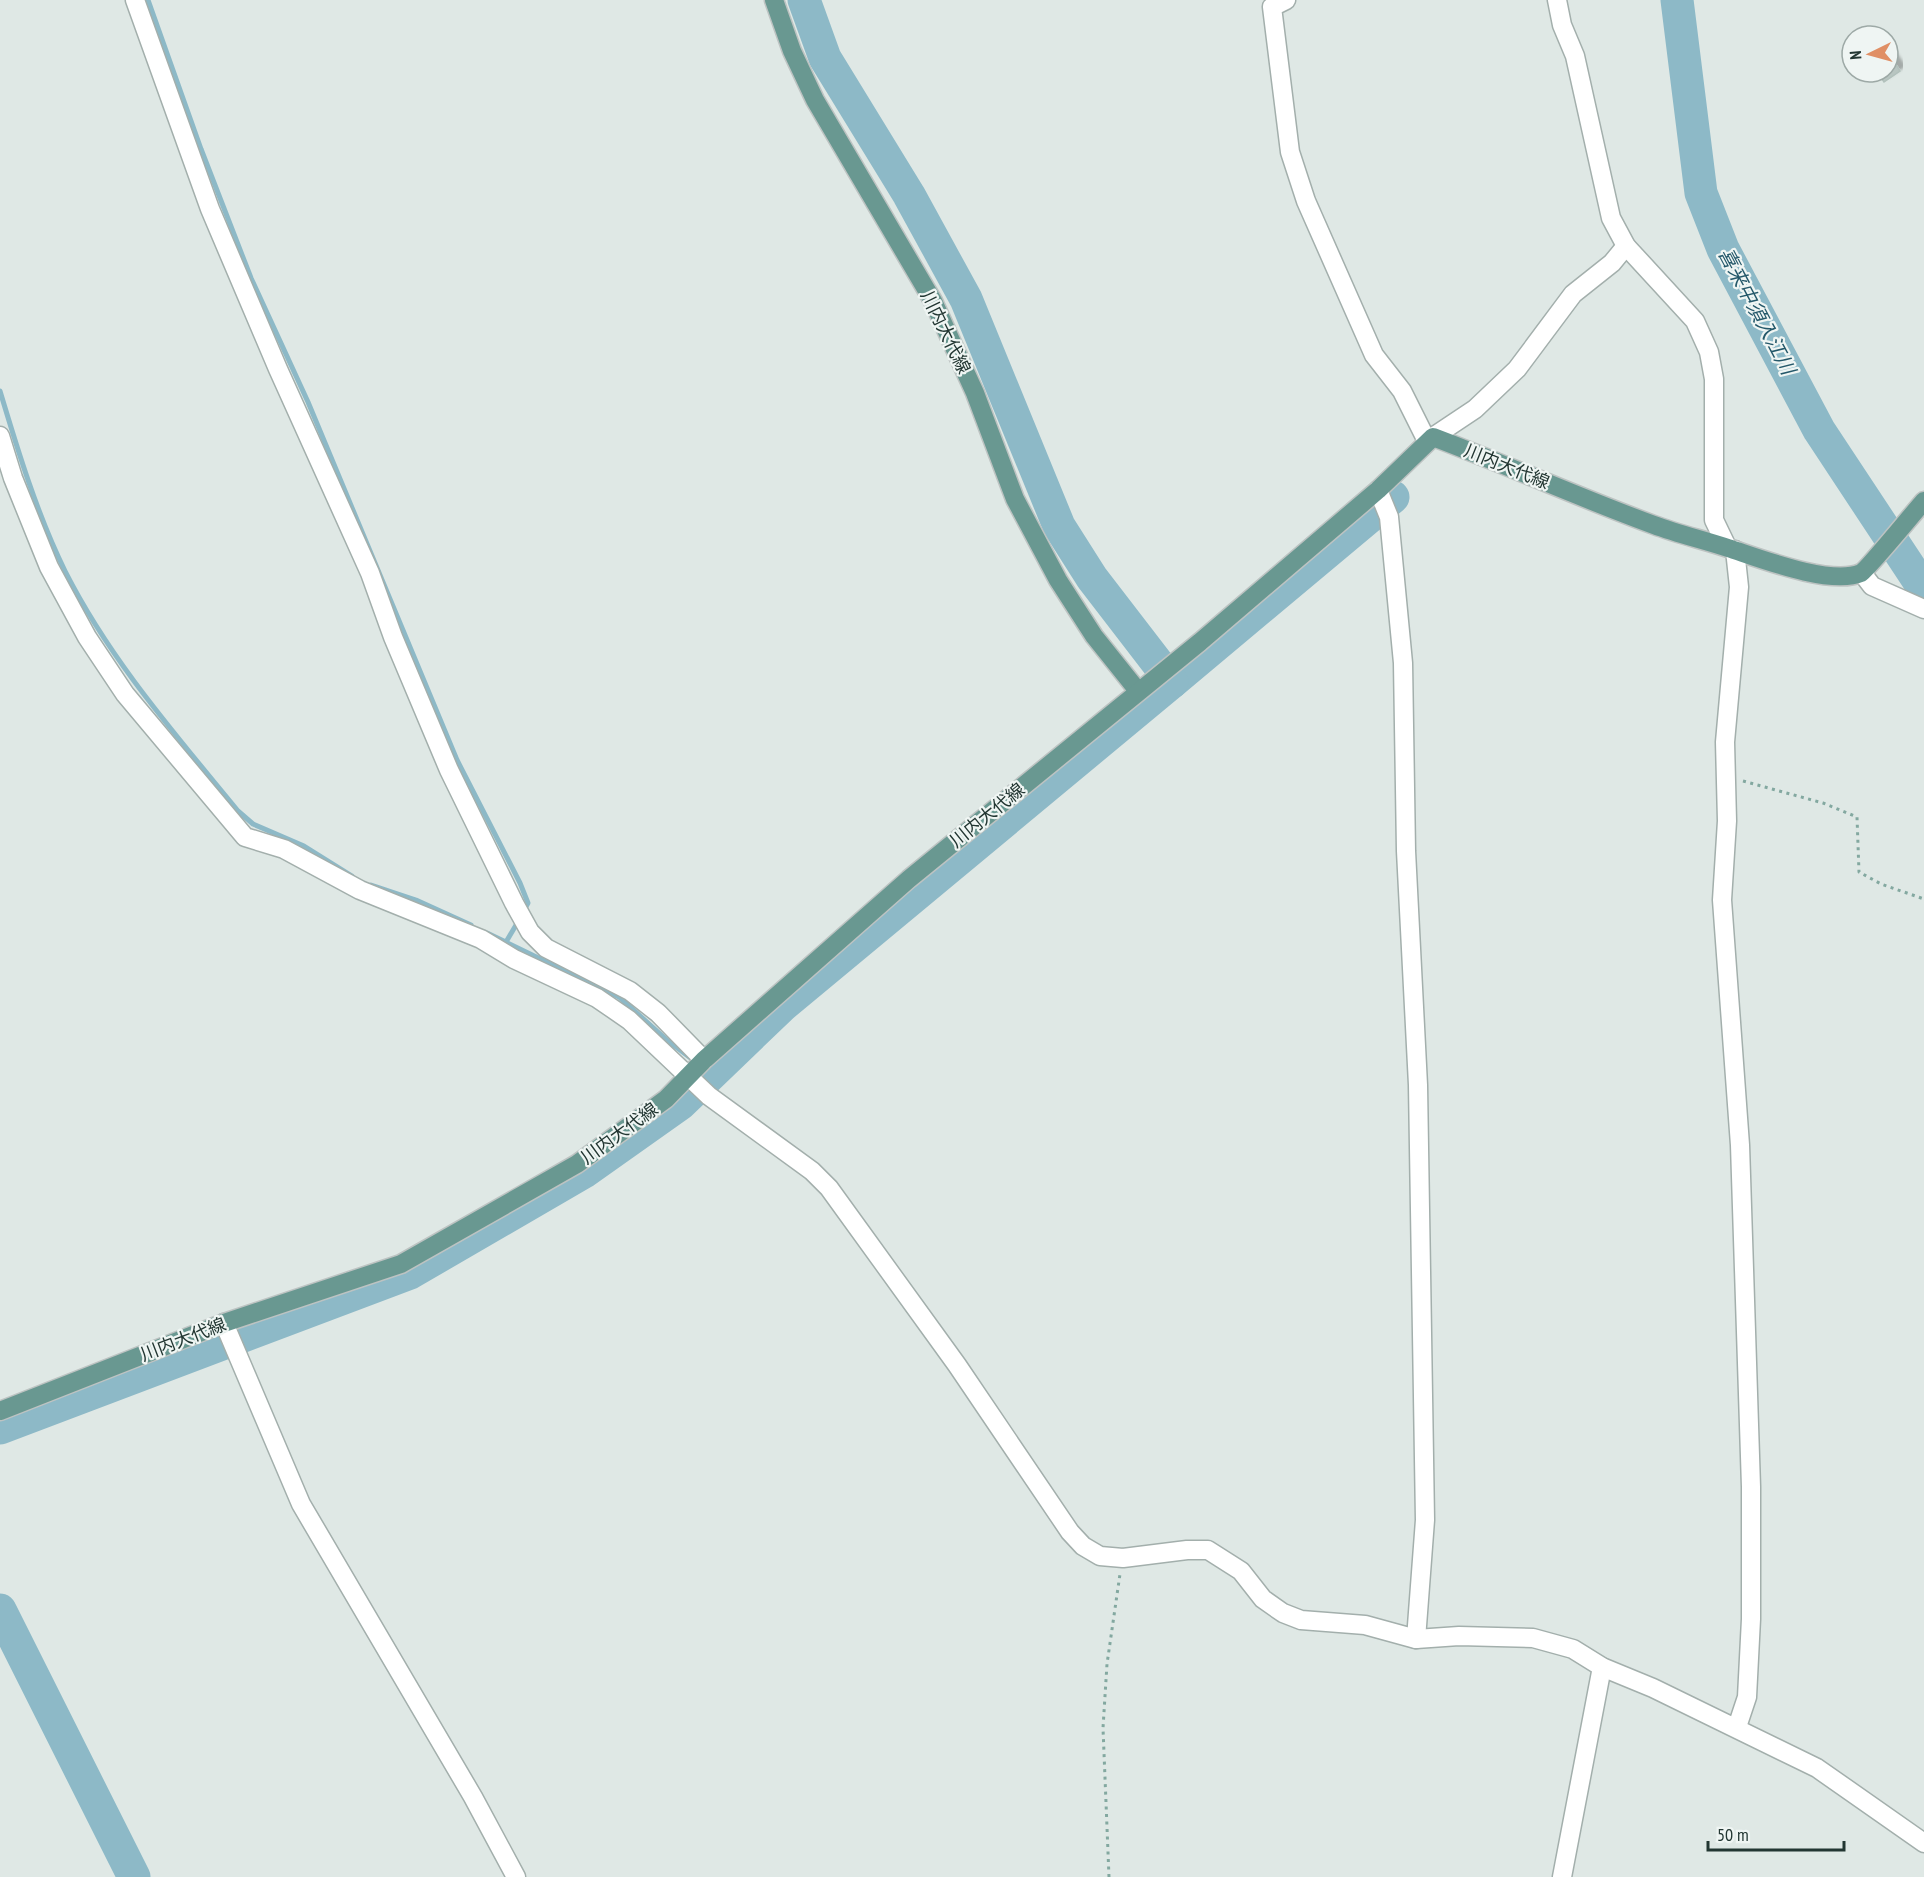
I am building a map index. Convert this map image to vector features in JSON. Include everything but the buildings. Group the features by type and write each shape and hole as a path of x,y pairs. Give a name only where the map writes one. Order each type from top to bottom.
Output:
{"main road":[{"name":"川内大代線","path":"774,0 792,51 815,100 933,301 975,393 1015,499 1058,580 1088,626 1138,691"},
{"name":"川内大代線","path":"0,1411 224,1323 401,1264 576,1164 666,1099 909,879 1379,492 1430,439 1656,526 1731,549 1770,564 1842,576 1862,573"},
{"path":"1862,573 1924,501"}],"street":[{"path":"135,0 210,209 278,369 370,573 393,637 449,770 530,932 546,948 630,991 658,1012 697,1071 709,1096 812,1171 829,1188 957,1365 1070,1532 1083,1546 1100,1556 1123,1558 1187,1550 1208,1550 1241,1571 1263,1599 1283,1613 1300,1620 1365,1625 1418,1624 1459,1636 1533,1638 1573,1649 1602,1667 1737,1727 1817,1768 1924,1843"},
{"path":"1286,0 1272,7 1290,152 1306,201 1374,355 1402,391 1430,439 1475,409 1517,369 1573,294 1612,263 1626,246"},
{"path":"1557,0 1562,25 1575,56 1611,218 1626,246 1695,321 1709,351 1714,379 1714,520 1731,549 1739,587 1725,742 1722,900 1740,1144 1751,1487 1751,1619 1747,1698 1737,1727"},
{"path":"0,436 13,478 50,567 87,637 125,694 245,837 284,849 352,887 481,939 514,959 597,998 697,1071"},
{"path":"1379,492 1389,518 1403,663 1406,851 1418,1085 1425,1520 1418,1624"},
{"path":"1862,573 1872,586 1924,609"},
{"path":"224,1323 301,1504 473,1797 516,1877"},
{"path":"1562,1877 1602,1667"}],"path":[{"path":"1726,777 1823,803 1857,817 1859,872 1881,884 1924,899"},
{"path":"1109,1877 1103,1728 1107,1664 1123,1558"}],"waterway":[{"path":"148,0 201,149 251,278 308,402 457,760 520,883 528,903 523,912"},
{"path":"0,1428 410,1273 584,1172 680,1104 782,1006 1172,682 1092,578 1059,526 966,299 909,195 825,58 804,0"},
{"name":"喜来中須入江川","path":"1677,0 1701,193 1723,249 1819,430 1924,589"},
{"path":"0,391 29,482 55,549 83,604 123,666 167,725 238,811 253,824 304,846 352,876"},
{"path":"1172,682 1393,497"},
{"path":"371,885 416,900 471,925"},
{"path":"506,942 519,920"},
{"path":"487,933 619,997 668,1041 692,1059"},
{"path":"702,1067 713,1075"},
{"path":"0,1610 134,1877"}]}
